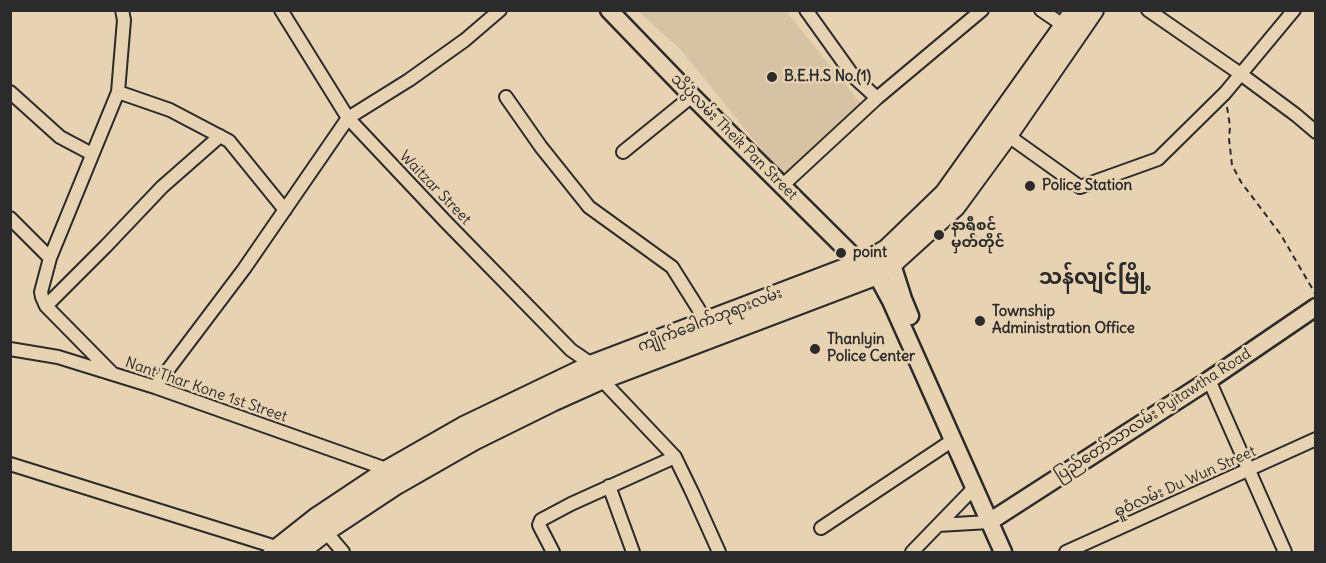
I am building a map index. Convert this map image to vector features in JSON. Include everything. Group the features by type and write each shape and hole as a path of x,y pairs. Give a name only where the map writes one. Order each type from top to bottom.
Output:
{"main road":[{"name":"ကျိုက်ခေါက်ဘုရားလမ်း","path":"284,551 317,518 389,470 466,426 597,372 879,263 1002,130 1073,24 1093,10"},
{"name":"ကျိုက်ခေါက်ဘုရားလမ်း","path":"284,551 325,531 396,484 473,440 552,401 597,372 706,321 879,263"}],"street":[{"path":"113,374 46,306 41,292 50,258 118,92 124,20 122,10"},
{"name":"Waitzar Street","path":"281,10 348,118 571,350 597,372 675,457 719,552"},
{"path":"155,387 230,288 348,118 409,80 465,40 500,10"},
{"name":"သိပ္ပံလမ်း Theik Pan Street","path":"609,10 783,185 879,263"},
{"path":"806,10 854,76 877,98"},
{"path":"783,185 877,98 982,10"},
{"path":"1041,10 1073,24"},
{"path":"1148,10 1242,75 1316,132"},
{"path":"1002,130 1080,187 1158,159 1242,75 1294,10"},
{"path":"10,92 60,137 92,154"},
{"path":"118,92 170,110 229,141 285,210"},
{"path":"623,152 692,96"},
{"path":"506,97 541,147 590,207 672,267 706,321"},
{"path":"46,306 162,187 220,136"},
{"path":"10,218 50,258"},
{"path":"879,263 891,301 974,488 1015,552"},
{"path":"879,263 903,299 994,519 1003,552"},
{"name":"ပြည်တော်သာလမ်း Pyitawtha Road","path":"994,519 1209,380 1316,307"},
{"name":"Nant Thar Kone 1st Street","path":"10,349 58,357 155,387 389,470"},
{"path":"1209,380 1285,552"},
{"path":"821,528 953,440"},
{"name":"ဓူဝံလမ်း Du Wun Street","path":"1066,552 1316,440"},
{"path":"553,552 539,525 541,520 609,486 675,457"},
{"path":"10,465 284,551"},
{"path":"609,486 633,552"},
{"path":"912,552 974,488"},
{"path":"938,525 994,519"},
{"path":"325,531 342,552"}],"path":[{"path":"1225,93 1232,165 1240,182 1281,235 1316,295"}],"shaded area":[{"name":"B.E.H.S No.(1)","path":"638,11 786,11 862,105 784,177 681,50"}],"place":[{"name":"B.E.H.S No.(1)","path":"772,77"},
{"name":"Police Station","path":"1030,186"},
{"name":"နာရီစင် မှတ်တိုင်","path":"939,235"},
{"name":"point","path":"841,253"},
{"name":"Township Administration Office","path":"980,321"},
{"name":"Thanlyin Police Center","path":"815,349"}],"district":[{"name":"သန်လျင်မြို့","path":"1095,278"}]}
